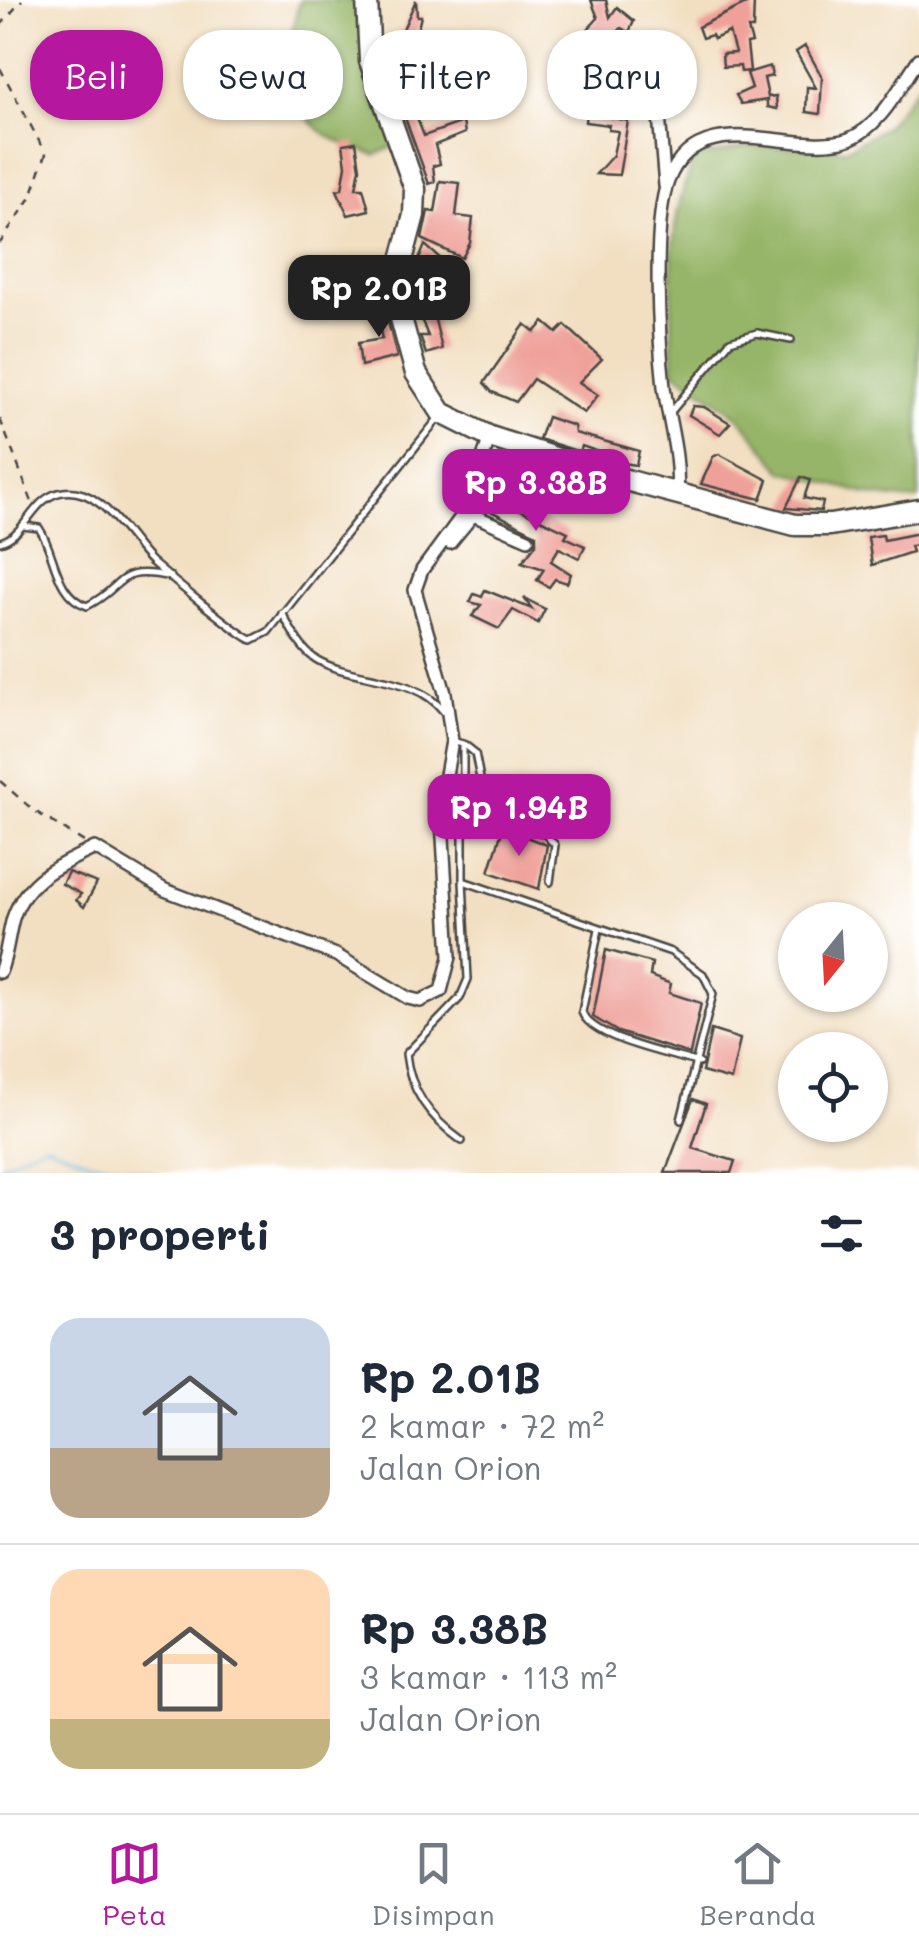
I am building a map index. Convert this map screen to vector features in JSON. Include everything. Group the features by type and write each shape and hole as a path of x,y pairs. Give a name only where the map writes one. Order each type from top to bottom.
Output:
{"highway":[{"path":"367,0 370,61 416,188 414,214 398,275 399,311 416,373 442,414 490,437 607,475 770,520 814,527 919,510"}],"street":[{"path":"665,195 677,164 698,146 756,136 817,141 850,138 880,115 919,58"},
{"path":"659,120 665,195 660,251 662,351 679,468 677,493"},
{"path":"0,972 12,921 29,889 52,870 95,848 165,890 336,955 408,998 433,998 443,987 450,965 441,803 458,742 415,594 416,582 464,512 490,437"},
{"path":"434,552 448,546 474,515 488,472 498,466 593,480 607,475"},
{"path":"474,515 528,538"}],"lane":[{"path":"670,413 730,342 757,333 791,340"},
{"path":"0,542 23,526 34,508 55,494 68,492 112,512 152,563 174,577 243,637 262,636 442,414"},
{"path":"23,526 39,528 65,590 78,603 88,606 101,599 115,580 137,572 174,577"},
{"path":"282,612 302,646 315,658 407,688 439,706 449,719"},
{"path":"458,742 469,967 465,990 406,1054 409,1080 438,1124 462,1141"},
{"path":"458,742 475,754 486,809 546,834 555,845 550,882"},
{"path":"462,881 671,952 703,974 712,994 699,1062 681,1120"},
{"path":"599,928 582,1012 584,1020 600,1032 699,1062"}],"path":[{"path":"0,26 22,0"},
{"path":"0,68 46,154 30,198 0,244"},
{"path":"0,420 34,508"},
{"path":"0,782 33,810 95,848"}],"green space":[{"path":"300,0 367,0 371,30 363,30 363,120 388,120 397,145 376,155 342,143 310,120 343,120 343,30 292,30"},
{"path":"919,84 919,499 915,500 874,496 783,471 739,417 673,370 672,262 678,208 696,158 747,146 846,149 885,127"}],"building":[{"path":"416,0 417,16 421,16 418,30 403,30"},
{"path":"591,0 606,0 610,17 617,7 634,21 630,30 588,30 598,18"},
{"path":"754,0 753,29 748,29 752,43 747,44 750,71 741,72 740,66 723,67 722,54 735,53 729,32 714,39 712,35 702,38 698,27"},
{"path":"805,46 822,77 820,114 806,112 807,87 816,88 796,52"},
{"path":"770,66 772,76 764,78 768,97 776,96 777,109 767,107 767,100 741,104 736,95 752,88 747,73"},
{"path":"406,120 418,120 424,136 463,122 465,133 435,145 440,164 433,166 435,182 429,184"},
{"path":"628,121 619,175 596,174 613,155 618,131 608,130 609,125 585,122"},
{"path":"356,142 360,168 356,188 363,188 369,210 348,215 337,190 342,189 346,165 343,144"},
{"path":"440,181 460,183 456,216 473,218 470,243 462,258 422,239 428,211 435,212"},
{"path":"425,245 441,259 423,288 412,282 412,277"},
{"path":"379,288 385,288 386,314 397,357 361,366 358,343 382,339 376,313 381,312"},
{"path":"433,312 442,349 426,354 420,336 428,336 420,316"},
{"path":"544,322 557,333 565,325 602,359 579,382 598,395 584,413 533,379 516,402 492,392 484,383 525,324 535,332"},
{"path":"693,406 704,407 730,423 720,434 689,415"},
{"path":"547,417 574,426 575,433 639,451 636,465 604,460 602,453 582,446 580,452 539,439"},
{"path":"719,454 768,480 761,499 701,484 713,457"},
{"path":"801,477 810,480 804,498 823,502 821,511 786,508"},
{"path":"505,478 524,481 510,505 568,532 565,537 585,546 579,558 559,548 551,561 571,574 567,583 555,579 549,587 537,580 544,569 522,562 536,544 536,534 489,510 496,485 503,488"},
{"path":"919,533 919,545 910,546 912,552 872,565 868,537 883,535 884,540"},
{"path":"485,590 532,609 524,598 545,609 538,623 513,610 499,629 472,616 481,605 470,602 474,594 482,597"},
{"path":"503,828 547,845 539,889 489,872"},
{"path":"68,872 97,883 84,907 76,900 81,894 62,884"},
{"path":"606,950 652,963 650,976 671,984 669,993 701,1003 690,1054 618,1032 593,1017"},
{"path":"711,1030 740,1039 731,1080 702,1072"},
{"path":"693,1099 706,1104 692,1148 735,1161 731,1173 665,1173"}],"waterway":[{"path":"0,1166 44,1144 90,1161 153,1173"}]}
